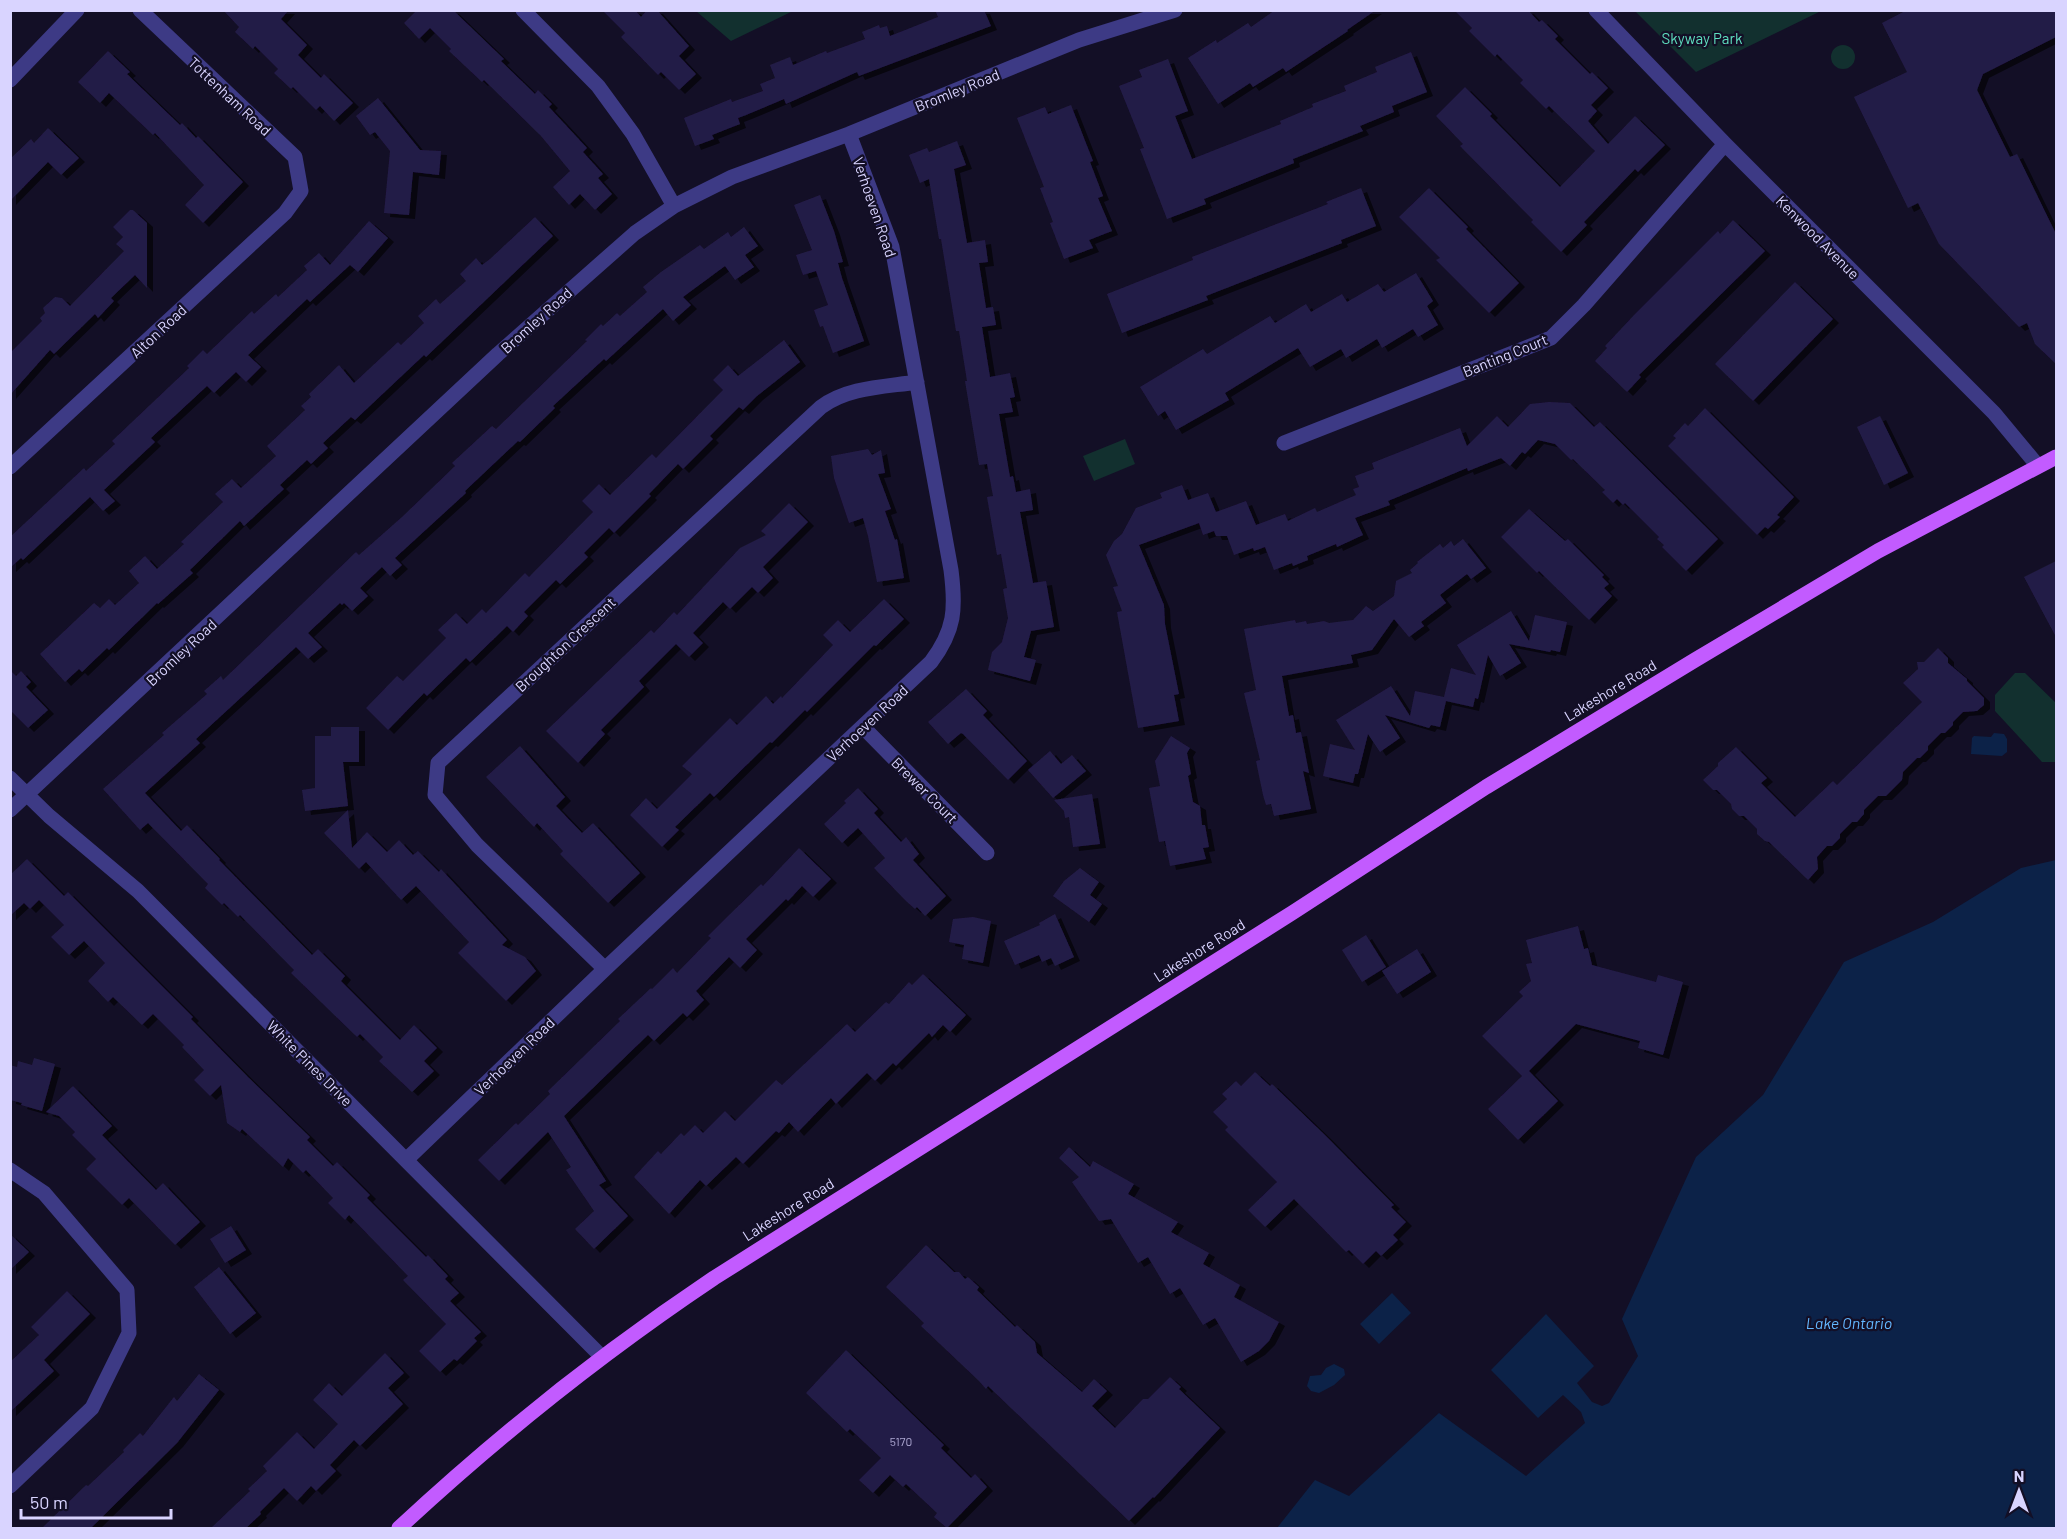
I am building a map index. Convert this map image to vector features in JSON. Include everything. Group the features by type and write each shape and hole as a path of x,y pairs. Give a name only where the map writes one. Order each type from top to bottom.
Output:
{"main road":[{"name":"Lakeshore Road","path":"399,1528 476,1458 602,1357 648,1322 714,1278 1292,913 1486,787 1856,563 2056,458"}],"street":[{"path":"10,80 77,10"},
{"name":"Tottenham Road","path":"140,10 295,158 302,191"},
{"path":"523,10 598,86 633,134 674,206"},
{"name":"Bromley Road","path":"10,810 498,354 634,233 674,206 732,177 849,134 1079,40 1175,10"},
{"name":"Kenwood Avenue","path":"1596,10 1725,144 1994,413 2038,466"},
{"name":"Verhoeven Road","path":"406,1160 604,969 931,662 942,648 955,605 951,570 917,382 892,247 849,134"},
{"name":"Banting Court","path":"1284,443 1551,338 1584,305 1725,144"},
{"name":"Alton Road","path":"10,467 285,213 302,191"},
{"name":"Broughton Crescent","path":"604,969 477,845 435,795 438,763 821,407 834,397 847,392 917,382"},
{"name":"Brewer Court","path":"862,727 987,853"},
{"name":"White Pines Drive","path":"10,778 49,816 138,891 602,1357"},
{"path":"10,1170 44,1193 127,1290 129,1333 92,1408 10,1486"}],"green space":[{"path":"696,11 793,11 731,41"},
{"name":"Skyway Park","path":"1635,11 1821,11 1696,72"},
{"path":"1843,45 1848,46 1854,52 1854,62 1848,68 1843,69 1838,68 1832,62 1831,57 1832,52 1838,46"},
{"path":"1125,439 1135,464 1094,481 1083,456"},
{"path":"2015,673 2025,673 2056,703 2056,762 2042,762 1995,711 1995,695"}],"water":[{"path":"1994,733 2004,734 2007,739 2007,752 2002,756 1971,754 1974,736 1991,737"},
{"name":"Lake Ontario","path":"2056,860 2056,1528 1277,1528 1315,1480 1349,1496 1439,1413 1526,1476 1585,1423 1581,1412 1563,1395 1538,1418 1491,1370 1546,1314 1594,1366 1577,1383 1592,1402 1602,1406 1609,1403 1638,1356 1622,1319 1696,1157 1763,1095 1844,962 1933,922 2021,868"},
{"path":"1392,1293 1411,1313 1379,1344 1360,1324"},
{"path":"1334,1364 1344,1369 1345,1375 1334,1385 1319,1393 1311,1391 1307,1386 1310,1376 1321,1375 1326,1368"}],"building":[{"path":"223,10 289,10 281,19 307,45 298,55 321,78 324,74 353,103 334,121 320,106 316,110 293,87 291,89 274,73 278,69 255,46 253,49 235,32 239,27"},
{"path":"413,10 453,10 504,59 501,61 535,94 538,90 552,104 549,107 587,148 583,152 603,174 598,178 612,194 595,210 580,194 569,205 553,187 570,171 541,136 484,80 482,82 449,51 451,49 430,28 419,39 404,23 415,12"},
{"path":"602,10 635,10 641,17 647,10 657,10 689,46 679,56 696,74 679,90 661,72 658,75 621,37 625,33"},
{"path":"935,10 984,10 991,26 859,76 857,72 786,104 784,99 738,118 740,124 712,135 714,139 695,146 684,118 731,99 732,102 763,91 760,84 775,78 770,65 790,57 793,65 826,51 827,53 865,39 862,32 879,25 880,28 887,26 890,36 938,17"},
{"path":"1275,10 1376,10 1286,72 1283,68 1253,87 1250,83 1218,104 1188,58 1248,23 1251,27"},
{"path":"1454,10 1528,10 1539,22 1542,20 1558,36 1555,39 1590,74 1592,72 1608,88 1591,105 1597,111 1588,121 1608,144 1635,116 1665,145 1638,172 1635,169 1584,222 1587,225 1561,252 1531,222 1533,220 1460,146 1463,144 1436,116 1465,87 1492,114 1490,116 1560,187 1595,151 1549,106 1546,109 1520,83 1523,80 1469,31 1472,28"},
{"path":"1907,10 2056,10 2056,37 1983,74 1977,90 2010,157 2017,154 2056,234 2056,364 2035,344 2027,323 2019,327 1939,244 1918,203 1908,208 1854,97 1907,72 1882,23"},
{"path":"108,51 130,72 127,74 180,125 182,123 196,138 198,136 243,182 203,223 185,205 204,185 155,133 153,135 109,93 100,103 78,82"},
{"path":"1411,52 1427,92 1392,106 1394,112 1360,126 1363,131 1293,159 1294,163 1204,199 1206,204 1167,219 1140,149 1144,148 1119,86 1142,77 1139,70 1168,59 1188,111 1175,116 1192,159 1281,124 1280,121 1313,107 1312,104 1346,91 1344,86 1377,72 1375,67"},
{"path":"378,98 420,150 441,151 439,175 413,172 409,215 384,213 390,151 375,132 370,135 356,116"},
{"path":"1071,105 1093,161 1090,162 1103,196 1098,198 1112,231 1089,240 1093,248 1064,259 1040,188 1044,187 1017,118 1045,107 1048,114"},
{"path":"48,128 79,158 61,175 48,162 10,201 10,159 31,139 34,143"},
{"path":"957,141 966,165 954,169 967,243 985,240 988,262 979,263 986,308 993,307 996,325 982,327 990,377 1010,373 1015,397 1010,398 1013,412 999,414 1010,477 1013,476 1016,492 1030,489 1033,510 1020,512 1033,583 1046,581 1054,627 1031,631 1024,657 1036,660 1030,681 988,670 992,652 1002,642 1008,618 1003,589 1007,588 1001,554 997,555 987,497 993,496 987,464 979,465 959,331 956,331 929,179 920,183 909,155 927,148 929,152"},
{"path":"1361,188 1376,226 1341,240 1342,243 1206,296 1208,300 1122,333 1107,294 1193,260 1192,257 1328,204 1326,202"},
{"path":"1429,188 1519,283 1489,313 1436,260 1440,258 1399,217"},
{"path":"820,195 834,231 843,262 838,263 842,278 864,341 833,353 814,310 828,305 816,271 803,275 796,255 812,250 794,205"},
{"path":"130,210 133,210 147,223 147,288 135,275 111,298 114,301 98,318 95,314 54,354 50,350 10,395 10,353 42,321 40,318 45,313 43,308 55,297 62,298 70,306 124,251 116,244 123,237 113,227"},
{"path":"535,217 553,236 426,357 424,355 355,420 351,417 323,443 328,448 311,464 307,460 280,485 284,489 244,526 240,521 190,570 193,573 157,603 109,650 107,648 82,672 79,669 65,682 40,654 94,603 100,608 109,599 115,605 139,583 129,571 145,556 157,569 184,544 181,542 223,502 215,494 232,479 241,488 276,456 267,446 305,410 301,406 311,397 309,394 339,365 354,383 398,342 401,345 424,323 418,316 436,299 440,304 466,281 460,274 476,258 482,265"},
{"path":"1733,220 1765,251 1639,375 1641,377 1627,392 1595,361 1607,348 1605,346 1635,314 1718,231 1720,234"},
{"path":"369,221 388,238 358,272 350,265 310,302 307,299 248,355 261,367 246,382 236,372 214,393 207,386 151,438 155,442 104,490 115,501 103,511 90,497 23,560 21,558 10,568 10,537 84,468 86,471 115,444 112,441 189,368 187,366 203,350 207,354 252,311 254,314 276,294 278,297 307,270 304,266 319,253 330,265"},
{"path":"744,227 758,246 745,255 754,267 735,280 725,266 683,297 691,305 673,321 663,309 606,361 604,359 553,406 555,408 520,442 518,441 465,491 466,493 395,558 402,565 390,576 382,567 360,588 368,596 352,611 344,603 342,605 340,603 308,633 322,647 308,659 296,647 196,739 200,743 145,793 181,831 187,825 312,955 318,949 345,976 341,981 400,1040 414,1025 437,1048 424,1061 434,1071 412,1092 379,1061 383,1057 360,1034 357,1037 291,973 294,970 240,915 238,917 224,903 222,905 205,888 208,884 148,823 140,830 103,789 207,694 204,691 221,676 223,680 356,552 359,555 402,517 455,466 452,463 492,426 496,429 587,341 585,340 601,324 603,326 617,313 620,316 647,292 643,287 700,245 704,249 728,232 731,237"},
{"path":"1416,273 1433,301 1427,306 1438,325 1418,337 1413,329 1382,348 1377,339 1346,358 1341,349 1310,367 1298,348 1225,393 1229,400 1176,430 1165,411 1158,416 1140,387 1203,349 1207,354 1270,316 1275,323 1306,304 1311,312 1342,294 1347,302 1378,284 1384,292"},
{"path":"1795,282 1833,319 1753,401 1715,364"},
{"path":"784,340 800,362 743,410 739,407 710,436 713,439 683,469 678,464 649,494 651,496 614,533 609,528 584,553 588,557 560,584 556,580 524,612 528,616 513,632 507,626 470,662 466,658 427,696 424,693 388,730 366,708 397,676 403,681 446,638 438,630 456,613 467,624 482,609 486,613 525,573 529,577 593,512 582,501 599,484 610,495 652,454 656,458 723,390 713,380 728,365 738,376"},
{"path":"1570,403 1594,427 1600,422 1718,539 1686,571 1662,547 1664,545 1657,539 1659,537 1625,503 1623,505 1617,499 1613,503 1602,492 1605,490 1573,459 1571,460 1555,444 1538,440 1525,454 1522,452 1510,466 1501,458 1468,471 1467,468 1388,501 1390,505 1355,518 1363,535 1337,547 1336,544 1307,556 1308,560 1293,566 1292,563 1274,570 1265,547 1254,551 1253,548 1234,555 1227,536 1216,536 1214,531 1203,535 1199,523 1139,545 1164,605 1165,624 1179,694 1174,695 1179,721 1138,728 1117,612 1122,611 1113,587 1118,586 1106,555 1114,541 1122,534 1136,508 1162,498 1160,493 1182,485 1188,500 1208,493 1216,512 1246,501 1256,525 1285,514 1288,521 1315,508 1317,512 1356,495 1353,489 1359,487 1355,476 1374,469 1372,463 1460,428 1467,446 1497,416 1508,427 1530,404"},
{"path":"1705,408 1794,497 1777,515 1780,517 1768,529 1765,527 1757,535 1668,446 1676,438 1673,436 1685,423 1688,426"},
{"path":"1880,416 1908,473 1884,485 1857,427"},
{"path":"868,449 872,455 881,450 885,473 878,474 891,509 885,511 895,540 897,539 904,578 877,582 863,518 849,523 834,478 831,456"},
{"path":"789,503 808,522 763,567 773,578 758,593 752,587 730,609 723,602 693,633 703,643 689,657 676,644 639,681 644,687 601,730 605,734 578,763 546,731 651,630 654,633 674,612 677,615 740,548 766,535 761,531"},
{"path":"1529,509 1565,541 1568,539 1604,575 1602,577 1609,584 1604,588 1612,596 1589,620 1501,537"},
{"path":"1463,539 1486,568 1471,579 1467,574 1440,595 1446,603 1421,622 1424,626 1409,637 1394,619 1372,650 1351,655 1353,663 1282,676 1289,716 1293,715 1296,733 1301,732 1309,773 1303,771 1311,809 1274,816 1271,804 1266,805 1263,795 1256,761 1260,760 1244,693 1256,690 1244,629 1295,620 1296,623 1306,621 1307,624 1353,620 1366,606 1373,611 1394,596 1396,581 1412,573 1410,570 1417,562 1440,544 1443,548 1451,541 1454,546"},
{"path":"2056,561 2056,637 2024,577"},
{"path":"884,599 904,619 876,646 874,645 807,712 805,710 772,743 770,742 714,797 710,793 675,827 679,830 662,847 630,815 646,798 657,809 692,774 682,766 730,718 737,725 766,696 773,704 781,696 782,698 833,645 823,635 838,620 850,632"},
{"path":"1511,611 1529,641 1535,615 1567,622 1560,652 1509,644 1521,663 1500,676 1488,655 1478,699 1475,698 1473,707 1446,701 1440,727 1431,725 1429,728 1385,715 1400,738 1380,752 1368,734 1358,774 1355,774 1353,783 1323,776 1330,744 1355,750 1336,720 1391,686 1410,716 1415,691 1444,697 1451,668 1476,675 1457,645"},
{"path":"1938,648 1948,658 1948,663 1984,698 1984,705 1977,711 1963,712 1945,733 1941,733 1928,746 1928,750 1920,758 1917,758 1903,772 1902,780 1886,796 1878,796 1864,810 1864,814 1857,822 1852,822 1832,846 1827,846 1817,857 1818,869 1808,880 1769,842 1757,834 1757,829 1744,816 1739,816 1717,790 1713,790 1703,780 1736,747 1767,778 1761,783 1795,817 1833,781 1837,785 1922,702 1903,683 1918,669 1917,662 1924,662"},
{"path":"10,670 16,676 21,671 31,682 26,687 48,710 28,728 10,710"},
{"path":"966,689 987,711 983,715 1027,761 1008,780 963,734 961,733 948,744 928,722"},
{"path":"331,727 359,727 359,762 343,762 348,806 305,811 302,790 315,788 315,736 331,736"},
{"path":"1171,736 1190,748 1187,753 1191,774 1188,776 1193,802 1200,806 1202,825 1205,825 1209,847 1203,848 1206,859 1170,866 1165,841 1159,842 1149,788 1160,786 1155,761"},
{"path":"520,746 565,797 556,806 582,833 593,823 640,873 608,903 560,854 563,851 537,823 534,827 486,777"},
{"path":"1050,751 1061,764 1072,755 1086,771 1053,798 1028,770"},
{"path":"858,788 878,809 874,813 901,842 906,837 919,854 913,860 946,896 925,916 917,907 915,909 906,901 874,868 885,858 858,828 842,843 824,824"},
{"path":"1092,794 1100,844 1073,847 1069,817 1065,818 1064,811 1054,800"},
{"path":"348,810 352,848 367,832 387,852 399,840 413,855 418,851 439,872 441,869 507,940 502,945 525,957 536,971 506,1001 458,953 469,942 416,886 401,900 366,862 359,869 324,833"},
{"path":"799,848 831,879 813,897 802,886 788,901 786,899 746,939 757,950 740,968 729,957 696,991 704,1000 687,1017 683,1013 654,1041 648,1035 564,1116 606,1181 599,1185 628,1216 594,1249 575,1229 594,1211 566,1170 571,1167 548,1132 499,1181 478,1160 550,1094 548,1091 620,1021 618,1019 673,968 677,973 711,938 708,936 761,884 763,886"},
{"path":"27,859 64,896 68,892 193,1017 191,1019 248,1077 310,1137 307,1140 333,1166 337,1162 370,1195 367,1198 448,1276 445,1279 459,1293 450,1301 481,1332 474,1338 477,1341 457,1361 454,1359 440,1372 419,1351 446,1324 403,1280 408,1276 349,1215 345,1220 328,1203 333,1198 306,1170 303,1173 288,1158 283,1167 242,1129 240,1132 227,1123 221,1085 210,1096 194,1080 204,1070 182,1047 184,1045 153,1014 142,1025 113,997 108,1002 88,981 105,963 84,941 69,955 51,937 64,925 39,900 30,909 24,903 10,916 10,875"},
{"path":"1080,868 1099,882 1090,895 1102,904 1089,922 1053,896 1064,881"},
{"path":"1055,914 1074,957 1055,966 1051,958 1042,962 1039,955 1015,965 1004,941 1040,925 1039,923"},
{"path":"973,917 991,921 983,963 962,959 964,945 949,942 953,919"},
{"path":"1578,926 1584,949 1588,948 1592,965 1656,982 1658,975 1683,982 1663,1055 1638,1048 1640,1041 1576,1024 1529,1071 1558,1101 1518,1140 1488,1109 1522,1076 1482,1036 1523,996 1519,992 1531,981 1526,964 1532,963 1526,940"},
{"path":"1366,935 1386,967 1362,982 1342,950"},
{"path":"1417,949 1431,972 1397,994 1382,971"},
{"path":"923,974 966,1015 950,1032 943,1025 932,1037 929,1033 896,1066 893,1063 875,1081 867,1073 836,1104 831,1098 798,1132 789,1122 779,1133 776,1131 743,1164 736,1157 706,1186 700,1180 669,1214 634,1177 658,1151 661,1154 681,1133 684,1136 695,1125 703,1133 725,1111 735,1121 776,1080 782,1085 847,1024 855,1032 886,1002 889,1004 909,982 912,985"},
{"path":"34,1058 55,1064 42,1111 10,1100 10,1065 17,1067 18,1061 32,1065"},
{"path":"1255,1072 1270,1086 1272,1084 1326,1136 1394,1205 1391,1207 1406,1222 1393,1235 1398,1240 1381,1256 1376,1251 1363,1264 1349,1250 1346,1252 1294,1199 1265,1227 1248,1210 1277,1182 1225,1130 1228,1127 1213,1112 1227,1099 1222,1094 1236,1081 1241,1086"},
{"path":"73,1086 112,1126 102,1135 156,1190 163,1183 200,1222 175,1245 129,1198 122,1205 86,1169 96,1159 72,1135 75,1132 59,1116 46,1112"},
{"path":"1069,1147 1090,1167 1093,1161 1134,1184 1128,1194 1178,1222 1171,1232 1209,1253 1203,1264 1240,1285 1234,1297 1279,1322 1269,1341 1259,1351 1241,1362 1215,1318 1203,1325 1180,1288 1170,1294 1148,1257 1138,1263 1111,1219 1099,1221 1072,1182 1079,1177 1059,1158"},
{"path":"231,1226 246,1250 225,1263 210,1239"},
{"path":"10,1234 29,1252 10,1270"},
{"path":"926,1245 954,1272 959,1272 965,1279 968,1277 979,1287 977,1290 1015,1327 1017,1325 1035,1342 1037,1353 1082,1392 1094,1379 1107,1391 1092,1406 1115,1428 1143,1399 1148,1399 1170,1377 1181,1387 1179,1389 1220,1428 1129,1521 988,1386 986,1389 921,1326 924,1323 886,1287"},
{"path":"219,1267 256,1313 230,1334 194,1287"},
{"path":"67,1291 90,1314 44,1360 54,1371 10,1412 10,1362 39,1335 31,1327"},
{"path":"846,1350 944,1445 941,1448 971,1478 975,1474 987,1487 947,1528 934,1517 937,1513 906,1484 903,1487 890,1475 873,1493 859,1480 881,1458 850,1429 847,1432 806,1393"},
{"path":"385,1353 404,1373 388,1388 403,1404 360,1446 354,1440 330,1465 336,1471 316,1491 311,1486 297,1501 284,1488 246,1528 211,1528 250,1491 248,1489 267,1471 263,1466 297,1432 314,1449 338,1424 313,1400 329,1383 342,1396"},
{"path":"199,1374 219,1390 177,1443 91,1528 42,1528 124,1452 123,1450 140,1433 143,1436 174,1397 177,1401"}]}
